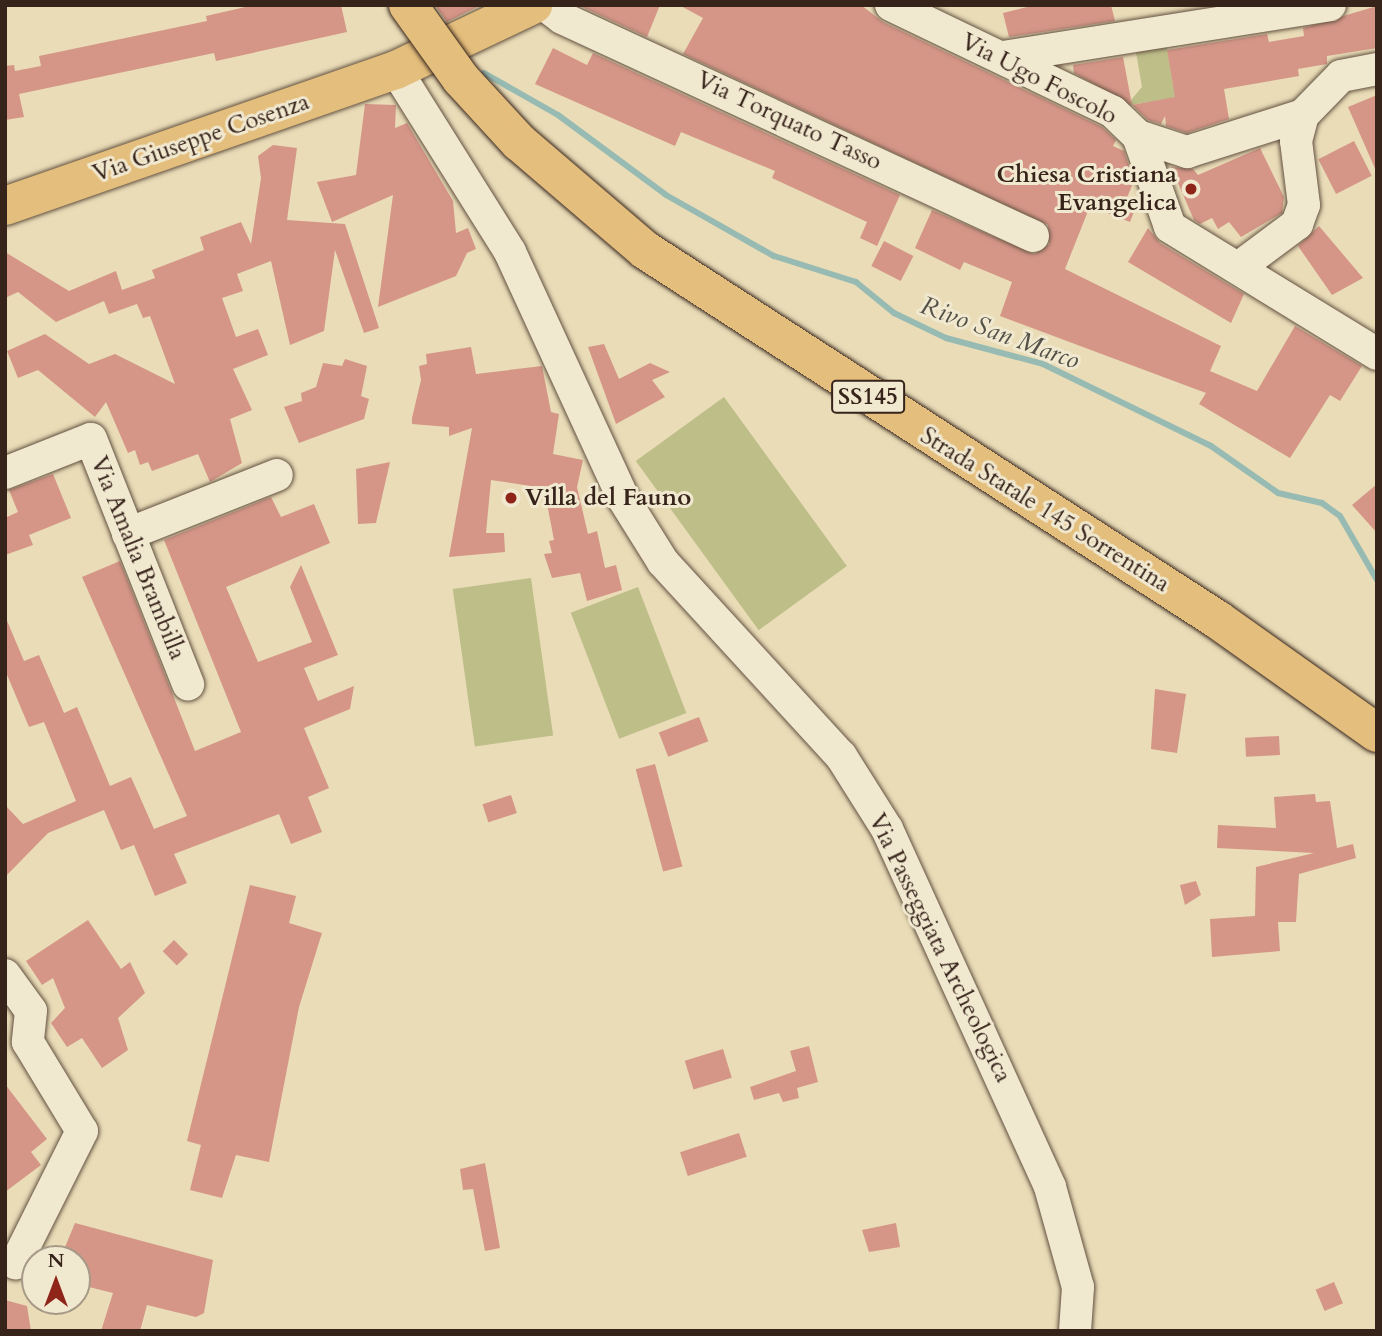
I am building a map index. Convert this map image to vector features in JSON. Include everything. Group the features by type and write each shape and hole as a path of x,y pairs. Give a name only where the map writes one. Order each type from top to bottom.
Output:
{"main road":[{"name":"Strada Statale 145 Sorrentina","path":"408,5 461,79 519,142 645,250 1219,620 1377,733"},
{"name":"Via Giuseppe Cosenza","path":"5,206 396,70 527,7"}],"street":[{"name":"Via Ugo Foscolo","path":"891,5 1113,112 1138,136 1170,227 1377,354"},
{"path":"1003,57 1330,5"},
{"name":"Via Torquato Tasso","path":"527,7 562,18 1033,236"},
{"path":"1138,136 1187,152 1303,115 1341,76 1377,69"},
{"name":"Via Passeggiata Archeologica","path":"396,70 510,252 623,499 663,562 841,756 887,829 1050,1187 1077,1287 1075,1331"},
{"path":"1238,268 1297,224 1304,205 1296,141 1303,115"},
{"name":"Via Amalia Brambilla","path":"5,473 91,439 188,684"},
{"path":"128,534 277,475"},
{"path":"5,975 31,1011 28,1042 82,1131 16,1263"}],"green space":[{"path":"1165,35 1173,85 1213,91 1126,106 1142,87 1134,41"},
{"path":"724,397 847,566 759,630 636,461"},
{"path":"531,578 553,735 475,746 453,589"},
{"path":"638,587 686,713 619,739 571,613"}],"building":[{"path":"254,5 341,5 347,32 216,61 214,53 19,94 24,117 5,120 5,66 14,65 15,71 41,66 39,56 207,21 206,16"},
{"path":"435,5 481,5 447,22"},
{"path":"578,5 660,5 647,37"},
{"path":"679,5 861,5 883,22 1102,127 1116,140 1113,146 1124,151 1134,181 1126,200 1137,204 1130,222 1090,206 1065,269 1221,346 1210,371 1257,391 1295,326 1362,366 1340,401 1330,395 1290,458 1199,404 1206,393 1000,316 1012,282 964,262 960,270 915,248 932,210 1034,254 1049,244 1048,225 683,54 703,18"},
{"path":"1035,5 1111,5 1115,21 1009,37 1003,13"},
{"path":"1377,6 1377,48 1327,56 1327,64 1298,69 1299,76 1224,89 1229,119 1187,133 1166,126 1165,116 1161,124 1148,120 1132,105 1175,97 1167,50 1267,34 1269,42 1304,36 1303,28"},
{"path":"553,48 587,65 593,53 900,195 877,246 860,238 867,222 772,178 775,171 681,132 675,146 535,84"},
{"path":"1123,57 1132,105 1074,73 1073,65"},
{"path":"1377,95 1377,173 1348,107"},
{"path":"365,104 396,105 395,128 407,123 453,201 456,233 468,228 476,249 467,253 456,276 378,307 393,195 332,222 317,182 356,175"},
{"path":"1354,141 1372,176 1336,194 1318,159"},
{"path":"273,145 297,148 287,220 345,224 379,328 364,333 335,250 324,331 290,345 271,261 237,274 243,291 222,298 236,337 258,329 268,355 233,369 252,410 230,419 242,463 210,482 198,454 152,471 148,462 140,465 135,450 128,453 106,402 95,417 38,370 18,378 7,351 45,334 89,364 115,354 175,384 150,316 143,318 137,304 109,314 104,301 56,322 18,292 5,298 5,252 69,291 116,271 122,290 155,278 152,270 204,250 200,237 241,222 251,244 261,178 258,156"},
{"path":"1260,148 1284,197 1282,213 1241,237 1229,222 1218,229 1212,218 1200,224 1194,220 1171,167 1193,169 1198,175"},
{"path":"1319,226 1363,278 1332,295 1298,246"},
{"path":"1148,228 1160,243 1244,294 1231,323 1128,262"},
{"path":"884,241 913,256 901,281 871,266"},
{"path":"604,344 619,379 650,363 670,372 652,380 665,397 616,424 588,347"},
{"path":"471,347 476,374 542,366 551,412 559,414 553,454 583,460 577,487 588,534 597,531 605,568 616,565 622,590 587,601 580,573 552,578 544,554 552,553 549,541 554,540 544,488 491,480 486,533 504,533 505,552 449,557 472,428 449,436 449,427 412,424 412,418 421,380 419,366 427,364 426,354"},
{"path":"345,359 367,366 361,396 369,399 364,419 299,443 284,407 302,401 301,393 316,387 323,363 342,366"},
{"path":"390,462 376,523 358,524 356,469"},
{"path":"53,474 71,518 29,535 33,545 5,555 5,518 18,512 9,490"},
{"path":"1377,484 1377,533 1352,505"},
{"path":"271,497 281,517 314,504 330,543 226,587 258,662 312,642 290,587 301,565 338,655 304,668 318,701 354,686 350,709 304,728 329,788 308,797 322,832 291,844 279,814 174,854 187,883 155,896 134,845 121,850 104,810 48,833 5,877 5,805 23,824 76,801 44,722 29,727 5,670 5,616 24,661 39,655 64,713 77,707 110,786 131,777 154,829 187,816 82,577 120,561 195,751 241,732 164,540"},
{"path":"1155,689 1186,694 1177,753 1151,749"},
{"path":"699,717 708,741 668,757 659,732"},
{"path":"1279,736 1280,755 1246,757 1245,738"},
{"path":"655,764 682,866 663,872 636,769"},
{"path":"1315,794 1316,802 1330,801 1337,848 1353,844 1356,858 1299,874 1296,922 1278,922 1280,951 1212,957 1210,919 1255,916 1256,867 1314,853 1217,848 1218,825 1276,828 1274,797"},
{"path":"511,795 517,813 488,822 482,804"},
{"path":"1196,881 1201,895 1185,905 1180,885"},
{"path":"250,885 296,896 289,923 322,933 299,1007 269,1162 236,1155 222,1198 190,1190 201,1145 187,1141"},
{"path":"88,920 121,969 130,962 145,993 118,1018 128,1050 102,1068 82,1038 67,1047 51,1023 65,1008 53,978 42,985 26,961"},
{"path":"174,940 188,954 177,965 163,951"},
{"path":"809,1046 818,1082 797,1088 799,1098 783,1102 779,1093 754,1100 750,1087 796,1071 790,1051"},
{"path":"723,1049 732,1078 694,1089 685,1061"},
{"path":"5,1084 47,1139 31,1152 41,1165 5,1192"},
{"path":"739,1133 747,1157 688,1176 680,1152"},
{"path":"485,1163 500,1248 485,1251 473,1189 463,1190 460,1169"},
{"path":"75,1223 213,1260 204,1313 196,1317 147,1305 140,1331 101,1331 113,1293 91,1288 91,1245 66,1245"},
{"path":"896,1223 900,1247 869,1252 862,1230"},
{"path":"1334,1282 1343,1303 1325,1311 1316,1290"},
{"path":"5,1300 21,1304 21,1315 28,1315 31,1331 5,1331"}],"waterway":[{"name":"Rivo San Marco","path":"484,73 558,115 666,195 774,256 856,282 894,313 946,338 1043,364 1211,446 1278,493 1322,503 1340,516 1377,580"}],"place":[{"name":"Chiesa Cristiana Evangelica","path":"1191,189"},
{"name":"Villa del Fauno","path":"511,498"}]}
